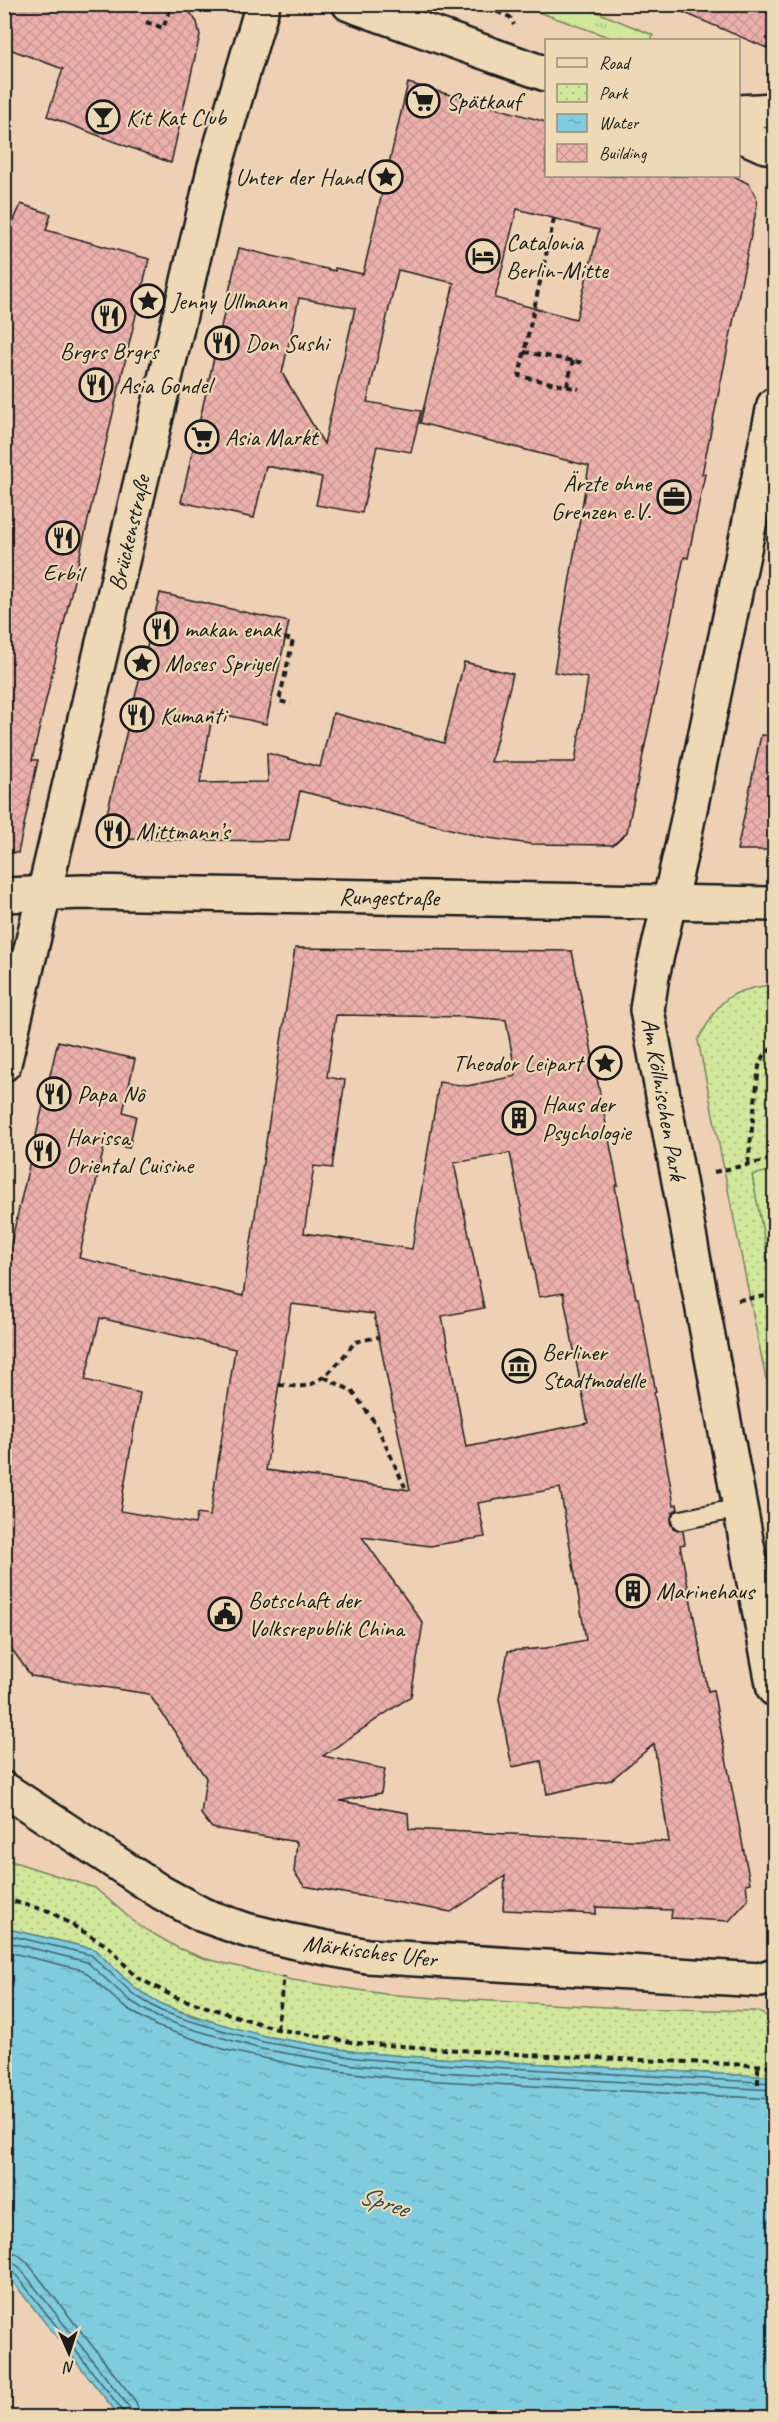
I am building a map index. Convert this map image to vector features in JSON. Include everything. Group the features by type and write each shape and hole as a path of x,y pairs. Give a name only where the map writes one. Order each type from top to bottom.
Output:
{"street":[{"name":"Brückenstraße","path":"4,1064 214,170 263,4"},
{"path":"349,4 545,74"},
{"path":"740,112 774,110"},
{"path":"740,135 765,146 774,146"},
{"name":"Am Köllnischen Park","path":"774,405 646,1010 774,1689"},
{"name":"Rungestraße","path":"4,895 83,892 774,904"},
{"name":"Märkisches Ufer","path":"4,1789 162,1893 193,1910 246,1930 291,1941 366,1956 760,1980 774,1975"}],"lane":[{"path":"681,1520 740,1508"}],"path":[{"path":"477,4 510,17 514,26"},
{"path":"147,22 163,28 170,10"},
{"path":"459,98 461,90"},
{"path":"554,219 519,376 579,389"},
{"path":"524,352 584,363"},
{"path":"567,386 573,360"},
{"path":"284,638 293,640 279,701 291,704"},
{"path":"748,1164 759,1066 764,1056 774,1046"},
{"path":"679,1186 722,1169 774,1159"},
{"path":"279,1385 305,1386 324,1377 355,1342 378,1337"},
{"path":"324,1377 352,1391 376,1424 405,1487"},
{"path":"4,1899 49,1911 109,1947 136,1977 175,1997 277,2029 357,2043 531,2055 774,2066"},
{"path":"277,2029 285,1966 291,1941"},
{"path":"758,2065 758,2084"}],"green space":[{"path":"532,4 580,5 653,35 651,39 614,39 530,9"},
{"path":"774,984 774,1378 766,1379 698,1040 713,1014 727,999 745,990"},
{"path":"774,1170 774,1285 773,1285 752,1175"},
{"path":"5,1859 95,1888 138,1925 178,1948 203,1958 292,1980 385,1994 434,1998 627,2008 756,2011 774,2019 774,2077 357,2052 264,2036 232,2028 163,2005 136,1989 94,1949 5,1928"}],"water":[{"name":"Spree","path":"4,1928 94,1949 136,1989 163,2005 189,2015 264,2036 357,2052 404,2056 774,2077 774,2417 120,2417 5,2272"}],"building":[{"path":"4,4 174,4 189,11 197,22 200,35 171,163 47,116 63,69 4,47"},
{"path":"774,4 774,51 666,5"},
{"path":"408,83 545,122 545,177 736,177 749,184 756,196 757,206 702,474 705,474 688,558 684,557 627,832 613,845 530,844 482,837 300,791 289,841 114,839 104,826 160,593 289,622 266,724 213,712 200,783 268,782 267,753 320,767 333,713 444,743 464,662 513,674 491,762 575,762 588,678 554,672 589,466 420,423 454,283 398,270 367,402 421,411 411,452 377,446 362,513 316,505 322,477 266,466 254,518 181,502 239,248 335,271 335,268 363,274","holes":["517,209 599,230 576,319 495,298","299,298 355,308 324,444 282,373"]},
{"path":"21,204 51,214 46,230 149,259 32,760 38,760 18,853 4,852 4,244"},
{"path":"761,735 774,736 774,850 737,850"},
{"path":"295,948 572,951 618,1185 615,1186 656,1392 654,1393 674,1505 677,1504 678,1509 673,1512 670,1522 673,1528 683,1531 685,1544 680,1545 708,1691 713,1690 750,1883 746,1884 748,1900 729,1921 671,1918 672,1910 596,1907 596,1914 503,1910 505,1876 451,1912 304,1886 294,1872 297,1842 212,1828 201,1814 206,1778 149,1694 31,1676 4,1638 4,1273 58,1041 135,1059 123,1112 136,1116 129,1148 105,1143 79,1258 243,1296","holes":["336,1015 467,1017 506,1020 516,1076 467,1086 439,1082 412,1249 304,1233 314,1166 332,1168 345,1080 327,1077","510,1153 539,1297 563,1293 588,1423 466,1447 442,1316 484,1308 454,1163","291,1304 374,1314 410,1490 266,1470","100,1318 235,1349 210,1516 197,1514 195,1524 120,1511 140,1393 85,1380","560,1488 586,1640 546,1648 508,1651 499,1699 512,1767 541,1761 547,1794 611,1780 654,1744 669,1842 409,1829 408,1813 340,1801 381,1793 385,1769 323,1756 411,1696 423,1623 362,1537 430,1546 485,1537 478,1503"]}],"place":[{"name":"Spätkauf","path":"423,101"},
{"name":"Kit Kat Club","path":"103,117"},
{"name":"Unter der Hand","path":"386,177"},
{"name":"Catalonia Berlin-Mitte","path":"483,256"},
{"name":"Jenny Ullmann","path":"148,301"},
{"name":"Brgrs Brgrs","path":"109,316"},
{"name":"Don Sushi","path":"222,343"},
{"name":"Asia Gondel","path":"96,385"},
{"name":"Asia Markt","path":"202,437"},
{"name":"Ärzte ohne Grenzen e.V.","path":"674,497"},
{"name":"Erbil","path":"63,538"},
{"name":"makan enak","path":"161,629"},
{"name":"Moses Spriyel","path":"142,663"},
{"name":"Kumanti","path":"137,715"},
{"name":"Mittmann’s","path":"113,831"},
{"name":"Theodor Leipart","path":"605,1063"},
{"name":"Papa Nô","path":"54,1094"},
{"name":"Haus der Psychologie","path":"519,1118"},
{"name":"Harissa Oriental Cuisine","path":"43,1151"},
{"name":"Berliner Stadtmodelle","path":"519,1366"},
{"name":"Marinehaus","path":"633,1591"},
{"name":"Botschaft der Volksrepublik China","path":"225,1614"}]}
